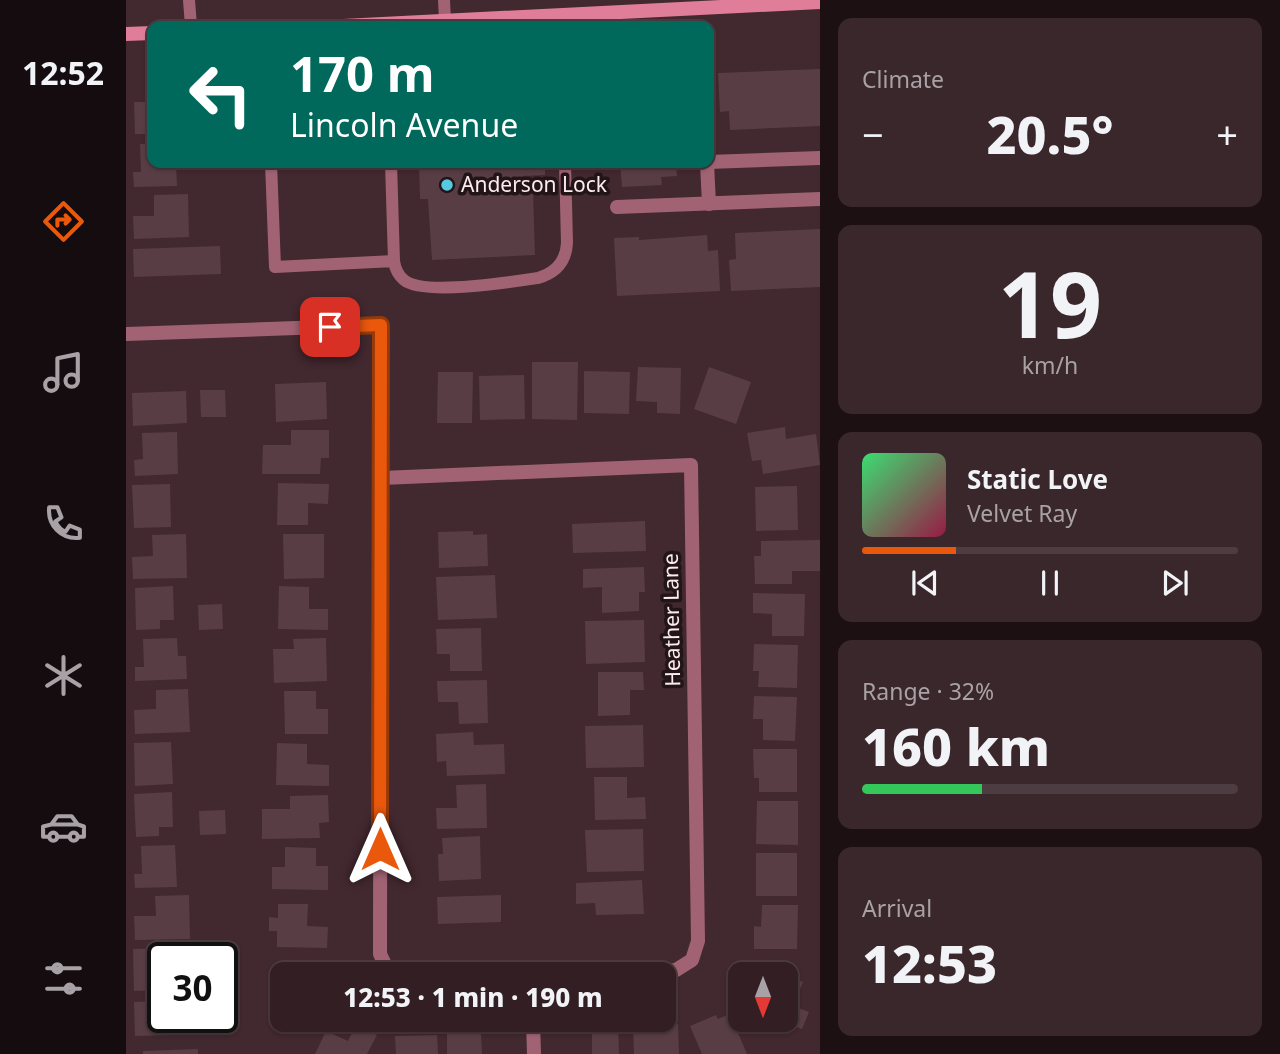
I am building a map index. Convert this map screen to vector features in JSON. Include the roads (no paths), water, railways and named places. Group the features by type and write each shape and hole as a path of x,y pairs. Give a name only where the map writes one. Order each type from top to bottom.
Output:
{"main road":[{"path":"445,21 560,21 690,4 820,2"},
{"path":"126,34 147,33"}],"street":[{"path":"714,162 820,158"},
{"path":"708,168 709,204"},
{"path":"617,207 820,199"},
{"path":"126,334 381,325 380,954 385,962"},
{"name":"Heather Lane","path":"382,478 691,465 698,941 692,960 676,970"},
{"path":"533,1032 534,1054"}],"lane":[{"path":"189,0 191,21"},
{"path":"444,0 445,21"},
{"path":"271,168 275,267 394,261"},
{"path":"391,168 396,270 404,281 431,287 524,280 548,275 557,268 567,252 565,168"}],"place":[{"name":"Anderson Lock","path":"447,185"}]}
